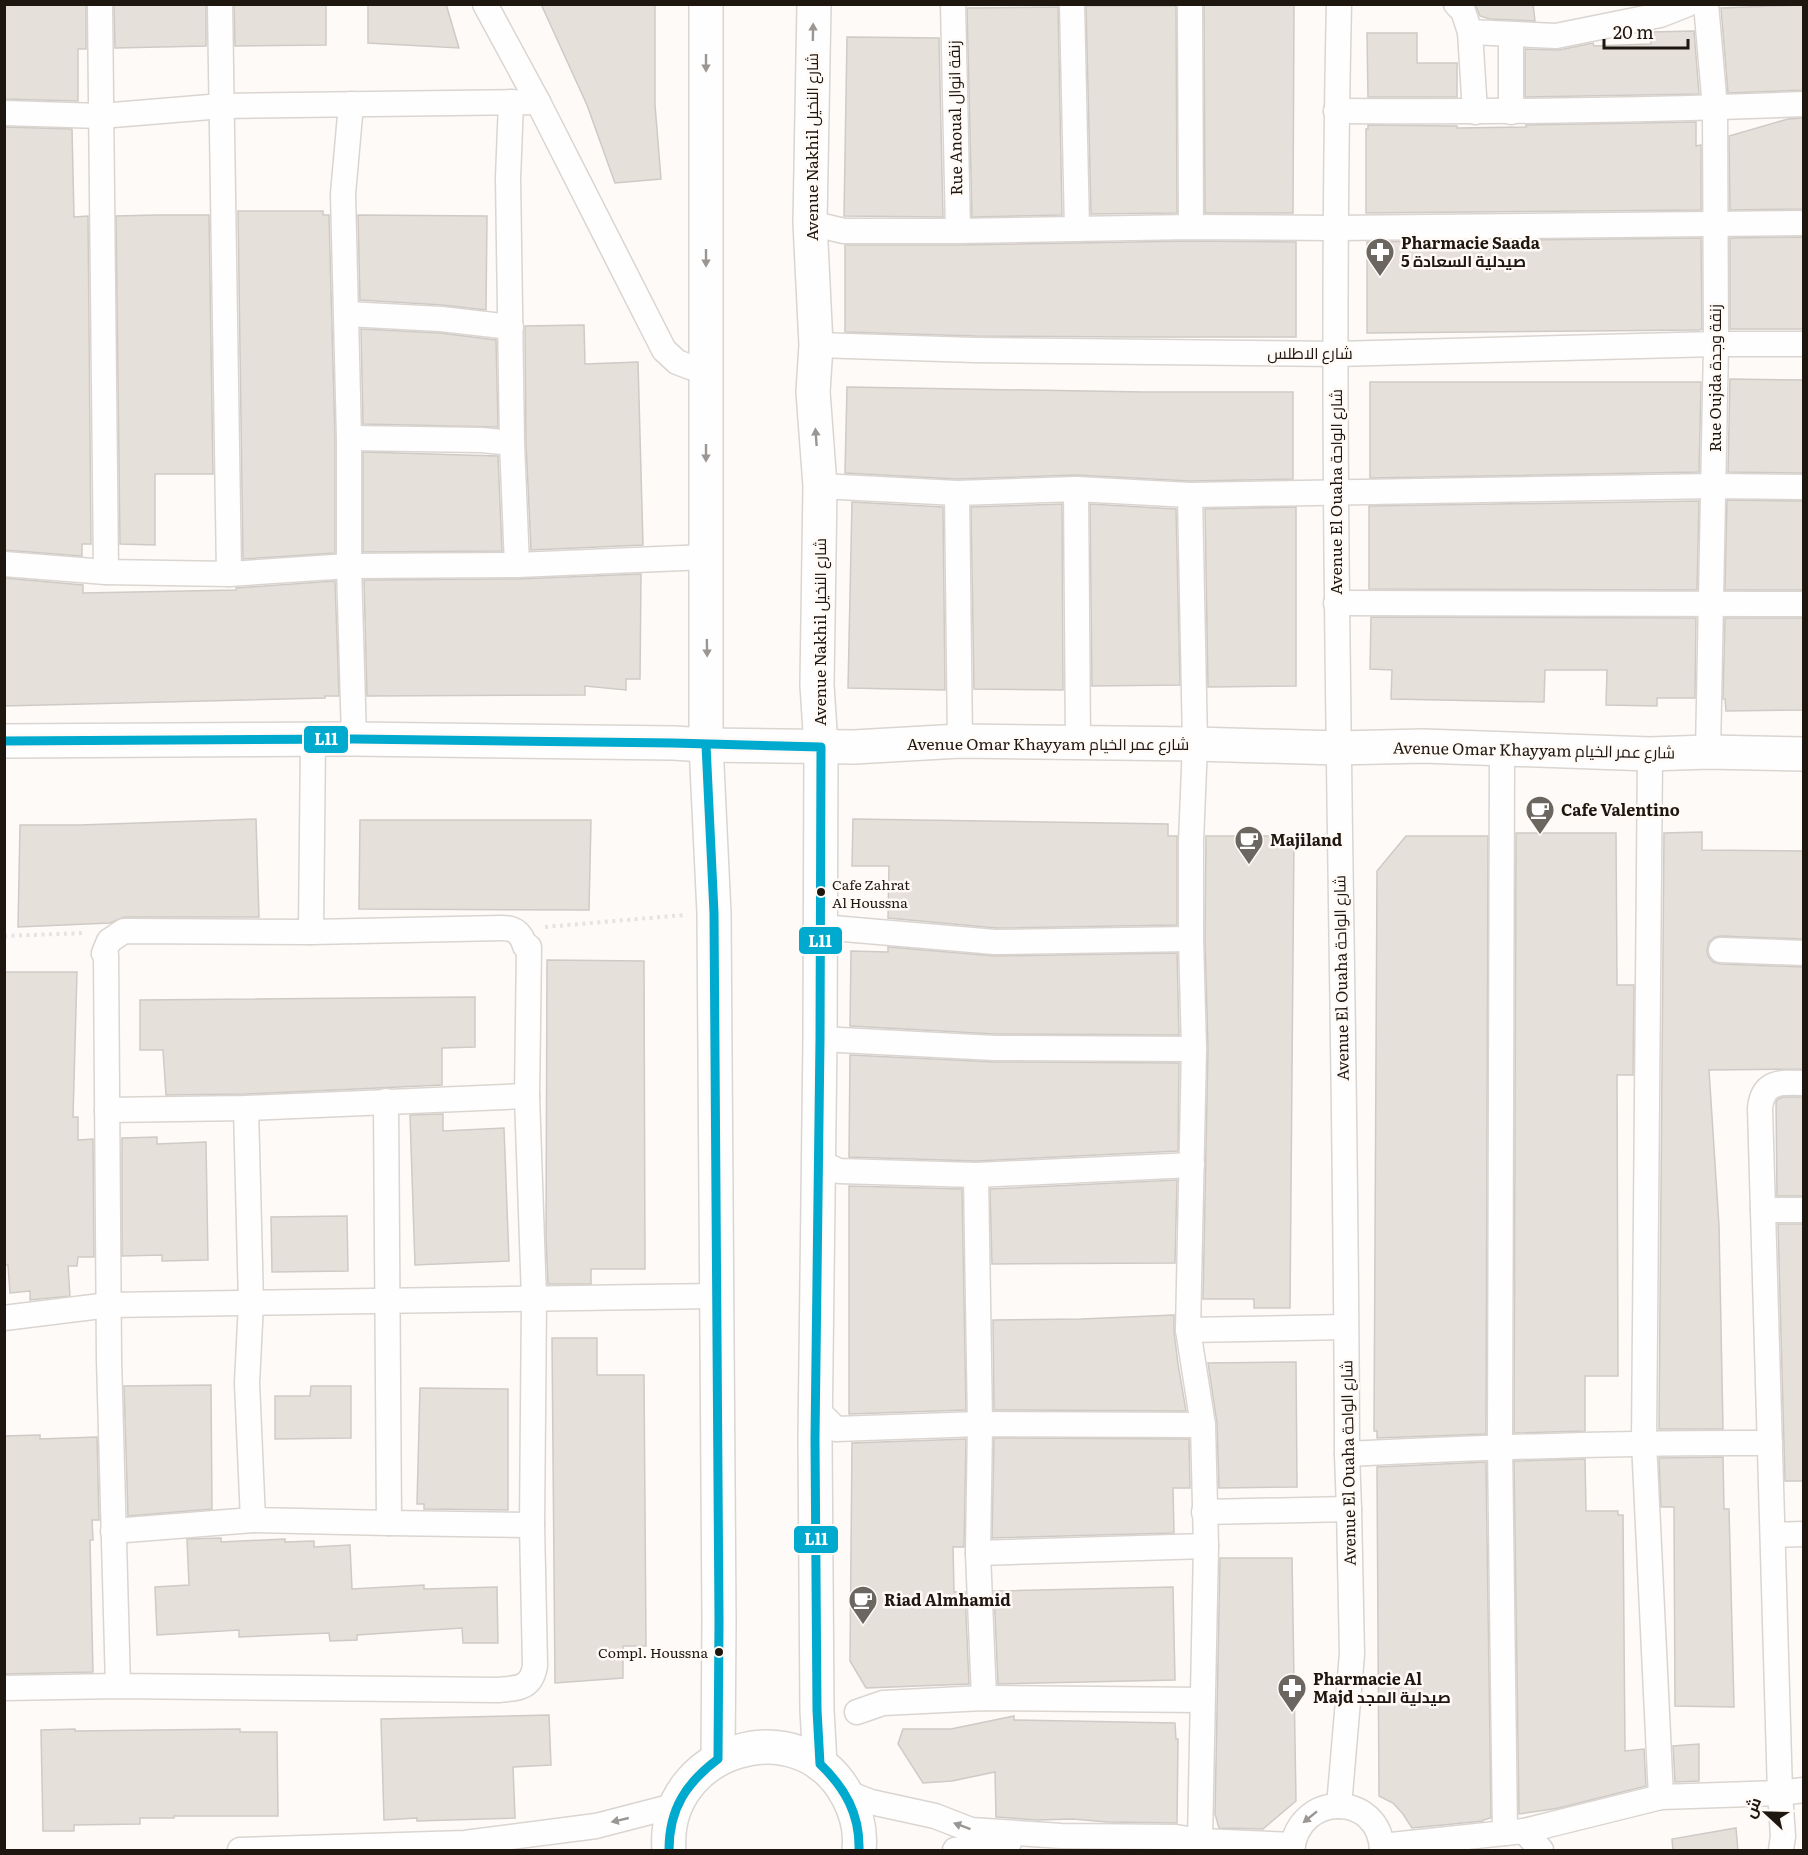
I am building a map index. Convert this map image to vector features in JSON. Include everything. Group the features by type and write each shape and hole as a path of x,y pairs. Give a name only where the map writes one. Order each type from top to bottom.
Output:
{"street":[{"path":"100,4 106,572"},
{"path":"220,4 229,574"},
{"path":"484,4 538,102 664,350 676,362 690,367 705,360"},
{"path":"706,4 706,745 714,913 718,1759"},
{"name":"Avenue Nakhil شارع النخيل","path":"814,4 810,223 816,345 813,392 820,486 817,685 821,747 820,1039 816,1409 817,1698 820,1764"},
{"name":"Rue Anoual زنقة انوال","path":"953,4 958,231"},
{"path":"1072,4 1077,229"},
{"path":"1190,4 1191,227"},
{"name":"Avenue El Ouaha شارع الواحة","path":"1339,4 1335,228 1336,603 1347,1454 1352,1654 1339,1806"},
{"path":"1456,4 1463,11 1470,32 1475,112"},
{"path":"1470,32 1556,36 1660,15 1688,4"},
{"name":"Rue Oujda زنقة وجدة","path":"1706,4 1715,108 1716,344 1708,752"},
{"path":"1511,34 1511,112"},
{"path":"511,102 508,178 517,565"},
{"path":"4,113 101,116 222,106 538,102"},
{"path":"351,104 343,194 350,438 349,566 354,739"},
{"path":"1336,111 1511,112 1803,104"},
{"path":"810,223 844,231 1803,223"},
{"path":"347,314 441,319 511,327"},
{"name":"شارع الاطلس","path":"816,345 975,350 1336,354 1716,344 1803,344"},
{"path":"350,438 482,440 513,443"},
{"path":"820,486 957,493 1076,489 1190,495 1714,486 1803,487"},
{"path":"1076,489 1078,743"},
{"path":"957,493 960,741"},
{"path":"1190,495 1195,744 1191,842 1194,1049 1188,1330 1203,1425 1206,1546 1200,1841"},
{"path":"4,564 106,572 229,574 349,566 517,565 706,557"},
{"path":"1336,603 1803,604"},
{"path":"311,932 313,739"},
{"name":"Avenue Omar Khayyam شارع عمر الخيام","path":"4,741 354,739 854,747 960,741 1338,748 1423,746 1650,754 1708,752 1803,754"},
{"path":"1502,750 1500,1446 1514,1832"},
{"path":"1650,754 1644,1442 1661,1797"},
{"path":"820,927 995,942 1191,939"},
{"path":"4,1688 118,1686 498,1690 522,1687 529,1682 535,1666 532,1525 534,1299 527,1096 529,948 525,946 515,930 502,928 311,932 124,931 109,941 104,953 106,955 109,1359 118,1686"},
{"path":"1721,950 1803,953"},
{"path":"820,1039 995,1048 1194,1049"},
{"path":"1781,1851 1792,1792 1773,1535 1761,1101 1768,1087 1803,1083"},
{"path":"107,1110 246,1108 527,1096"},
{"path":"386,1101 389,1523"},
{"path":"246,1108 251,1303 247,1383 253,1520"},
{"path":"819,1162 839,1171 976,1175 1192,1165"},
{"path":"976,1175 980,1424 978,1553 984,1698"},
{"path":"1763,1210 1803,1210"},
{"path":"4,1318 109,1305 716,1296"},
{"path":"1188,1330 1346,1327"},
{"path":"816,1409 836,1430 980,1424 1203,1425"},
{"path":"1347,1454 1500,1446 1644,1442 1770,1443"},
{"path":"1204,1512 1349,1509"},
{"path":"113,1531 253,1520 532,1525"},
{"path":"1773,1535 1803,1534"},
{"path":"978,1553 1206,1546"},
{"path":"857,1712 883,1703 984,1698 1202,1700"},
{"path":"669,1851 670,1831 677,1805 694,1778 718,1759 752,1747 776,1747 799,1753 820,1764 845,1792 856,1817 859,1830 859,1851"},
{"path":"845,1792 871,1802 935,1816 971,1830 1175,1844 1200,1841 1292,1848 1297,1831 1306,1819 1319,1810 1339,1806 1354,1809 1368,1818 1380,1835 1382,1848 1514,1832 1661,1797 1792,1792"},
{"path":"240,1851 465,1843 596,1826 677,1805"},
{"path":"1514,1832 1541,1851"},
{"path":"955,1851 1061,1836"},
{"path":"465,1843 525,1851"}],"path":[{"path":"515,930 714,913"},
{"path":"4,936 124,931"}],"building":[{"path":"4,4 86,4 86,49 78,49 78,101 4,99"},
{"path":"114,4 206,4 206,46 115,48"},
{"path":"234,4 326,4 326,45 235,46"},
{"path":"368,4 446,4 459,48 368,43"},
{"path":"541,4 655,4 655,105 661,179 615,183 587,105"},
{"path":"1204,4 1294,4 1293,213 1205,213"},
{"path":"1475,4 1533,4 1535,21 1490,19 1480,16"},
{"path":"1803,5 1803,90 1728,93 1721,8"},
{"path":"1086,6 1176,6 1177,213 1091,214"},
{"path":"1058,7 1062,215 972,217 967,8"},
{"path":"1694,31 1699,94 1525,97 1525,49 1559,50 1593,43 1594,46 1651,44 1651,32"},
{"path":"1367,33 1417,33 1417,63 1457,63 1457,97 1368,97"},
{"path":"847,37 939,38 943,217 844,216"},
{"path":"1803,118 1803,209 1730,210 1729,136 1788,119"},
{"path":"1696,122 1696,146 1701,145 1701,210 1366,213 1366,129 1368,125 1457,126 1457,128"},
{"path":"4,127 72,129 74,217 88,216 91,544 82,544 82,556 4,550"},
{"path":"238,211 323,211 323,215 329,215 335,438 335,553 243,559"},
{"path":"209,215 213,474 155,474 155,545 120,544 116,216"},
{"path":"358,215 487,216 486,310 360,300"},
{"path":"1803,237 1803,329 1730,329 1730,238"},
{"path":"1701,238 1702,329 1699,330 1367,333 1367,242"},
{"path":"1296,242 1296,337 975,336 845,332 845,245"},
{"path":"584,325 585,364 638,362 643,545 531,550 526,443 525,326"},
{"path":"361,329 440,333 496,340 498,427 363,424"},
{"path":"1730,379 1803,380 1803,473 1728,472"},
{"path":"1370,382 1701,382 1699,472 1370,478"},
{"path":"847,387 1293,392 1293,479 1190,481 1076,475 957,479 845,473"},
{"path":"363,452 498,456 502,551 363,552"},
{"path":"1727,500 1803,501 1803,590 1725,590"},
{"path":"1699,501 1697,590 1369,589 1369,506"},
{"path":"852,502 943,507 945,690 848,688"},
{"path":"1062,504 1063,690 974,689 971,507"},
{"path":"1090,504 1176,509 1180,685 1092,686"},
{"path":"1296,507 1296,686 1208,687 1205,509"},
{"path":"641,574 640,679 626,679 626,690 585,686 585,695 367,696 364,580 517,579"},
{"path":"4,578 83,585 83,593 236,590 236,588 335,581 339,696 4,706"},
{"path":"1371,617 1696,618 1695,698 1657,698 1657,706 1606,705 1607,670 1545,670 1544,702 1391,699 1392,670 1370,669"},
{"path":"1725,618 1803,618 1803,710 1726,711 1725,699 1723,699"},
{"path":"256,819 259,917 124,917 110,923 18,927 20,825"},
{"path":"853,819 1168,824 1168,836 1177,836 1177,925 996,928 888,918 889,866 852,866"},
{"path":"360,820 591,820 589,910 359,909"},
{"path":"1702,832 1702,850 1803,851 1803,939 1721,936 1709,942 1707,950 1713,962 1720,964 1803,967 1803,1069 1709,1070 1719,1226 1723,1429 1659,1429 1664,833"},
{"path":"1516,833 1616,833 1617,985 1634,985 1633,1075 1617,1075 1618,1376 1585,1376 1585,1431 1514,1433"},
{"path":"1206,836 1294,836 1290,1308 1254,1308 1254,1299 1203,1299 1208,1049 1205,939"},
{"path":"1406,836 1488,836 1486,1434 1377,1438 1377,1431 1374,1431 1377,871"},
{"path":"888,947 995,956 1177,953 1179,1035 995,1034 850,1026 851,951 888,952"},
{"path":"547,960 644,961 645,1269 591,1269 591,1284 548,1284 546,1239"},
{"path":"4,972 77,972 73,1117 78,1117 78,1140 93,1139 94,1257 78,1257 77,1266 68,1266 70,1296 30,1300 30,1291 10,1293 8,1265 4,1265"},
{"path":"475,997 475,1047 442,1048 442,1085 246,1094 166,1095 163,1050 140,1050 140,1000"},
{"path":"850,1055 995,1062 1179,1063 1178,1151 976,1161 849,1157"},
{"path":"1783,1097 1803,1097 1803,1196 1777,1196 1776,1102"},
{"path":"443,1114 443,1131 504,1128 509,1261 415,1265 410,1115"},
{"path":"157,1137 157,1144 206,1142 208,1260 162,1261 162,1255 122,1256 122,1138"},
{"path":"1177,1180 1175,1263 992,1264 990,1189"},
{"path":"849,1186 962,1189 966,1410 849,1414"},
{"path":"347,1216 348,1271 272,1272 271,1217"},
{"path":"1778,1224 1803,1224 1803,1481 1785,1481"},
{"path":"1174,1315 1178,1364 1186,1411 994,1410 993,1320"},
{"path":"552,1338 597,1338 597,1375 644,1375 646,1646 623,1646 623,1678 555,1683"},
{"path":"1296,1362 1297,1487 1219,1488 1217,1423 1208,1363"},
{"path":"211,1385 212,1509 128,1516 124,1386"},
{"path":"311,1386 351,1386 351,1438 275,1439 275,1396 310,1396"},
{"path":"420,1388 508,1389 508,1510 424,1509 424,1504 417,1504"},
{"path":"40,1435 40,1439 97,1437 99,1520 92,1520 93,1540 90,1540 93,1672 4,1674 4,1436"},
{"path":"994,1438 1189,1439 1190,1488 1173,1488 1174,1533 992,1538"},
{"path":"966,1439 964,1547 953,1547 954,1592 965,1592 969,1684 866,1688 850,1661 852,1443"},
{"path":"1723,1457 1724,1509 1729,1509 1734,1707 1675,1706 1674,1507 1661,1507 1659,1458"},
{"path":"1585,1459 1586,1511 1618,1511 1618,1515 1623,1515 1625,1751 1644,1749 1646,1786 1559,1808 1519,1814 1514,1461"},
{"path":"1486,1462 1491,1818 1483,1821 1412,1828 1393,1803 1379,1796 1377,1467"},
{"path":"221,1538 221,1542 285,1539 285,1542 314,1541 314,1547 350,1545 352,1589 424,1585 424,1589 497,1587 498,1643 463,1643 462,1628 357,1635 357,1640 330,1641 329,1633 239,1637 239,1630 157,1635 155,1587 189,1585 187,1539"},
{"path":"1220,1558 1292,1558 1296,1801 1263,1829 1219,1828 1215,1814"},
{"path":"1173,1587 1175,1680 998,1684 994,1591"},
{"path":"549,1715 551,1765 513,1767 515,1818 384,1820 381,1719"},
{"path":"1014,1716 1014,1720 1175,1723 1176,1739 1178,1739 1177,1823 996,1817 995,1772 952,1781 923,1783 898,1744 903,1729 951,1729"},
{"path":"75,1729 75,1731 240,1729 240,1732 277,1732 278,1816 140,1818 140,1824 74,1825 74,1831 43,1831 41,1730"},
{"path":"1699,1744 1699,1781 1675,1782 1673,1746"},
{"path":"1736,1828 1738,1851 1673,1851 1672,1839"}],"transit line":[{"name":"L11","path":"4,741 354,739 821,747 815,1439 817,1710 820,1764 844,1792 854,1813 859,1850"},
{"name":"L11","path":"669,1850 672,1822 682,1798 697,1778 718,1759 714,913 706,745"}],"place":[{"name":"Pharmacie Saada 5 صيدلية السعادة","path":"1380,278"},
{"name":"Cafe Valentino","path":"1540,836"},
{"name":"Majiland","path":"1249,866"},
{"name":"Cafe Zahrat Al Houssna","path":"821,892"},
{"name":"Riad Almhamid","path":"863,1626"},
{"name":"Compl. Houssna","path":"719,1652"},
{"name":"Pharmacie Al Majd صيدلية المجد","path":"1292,1714"}]}
